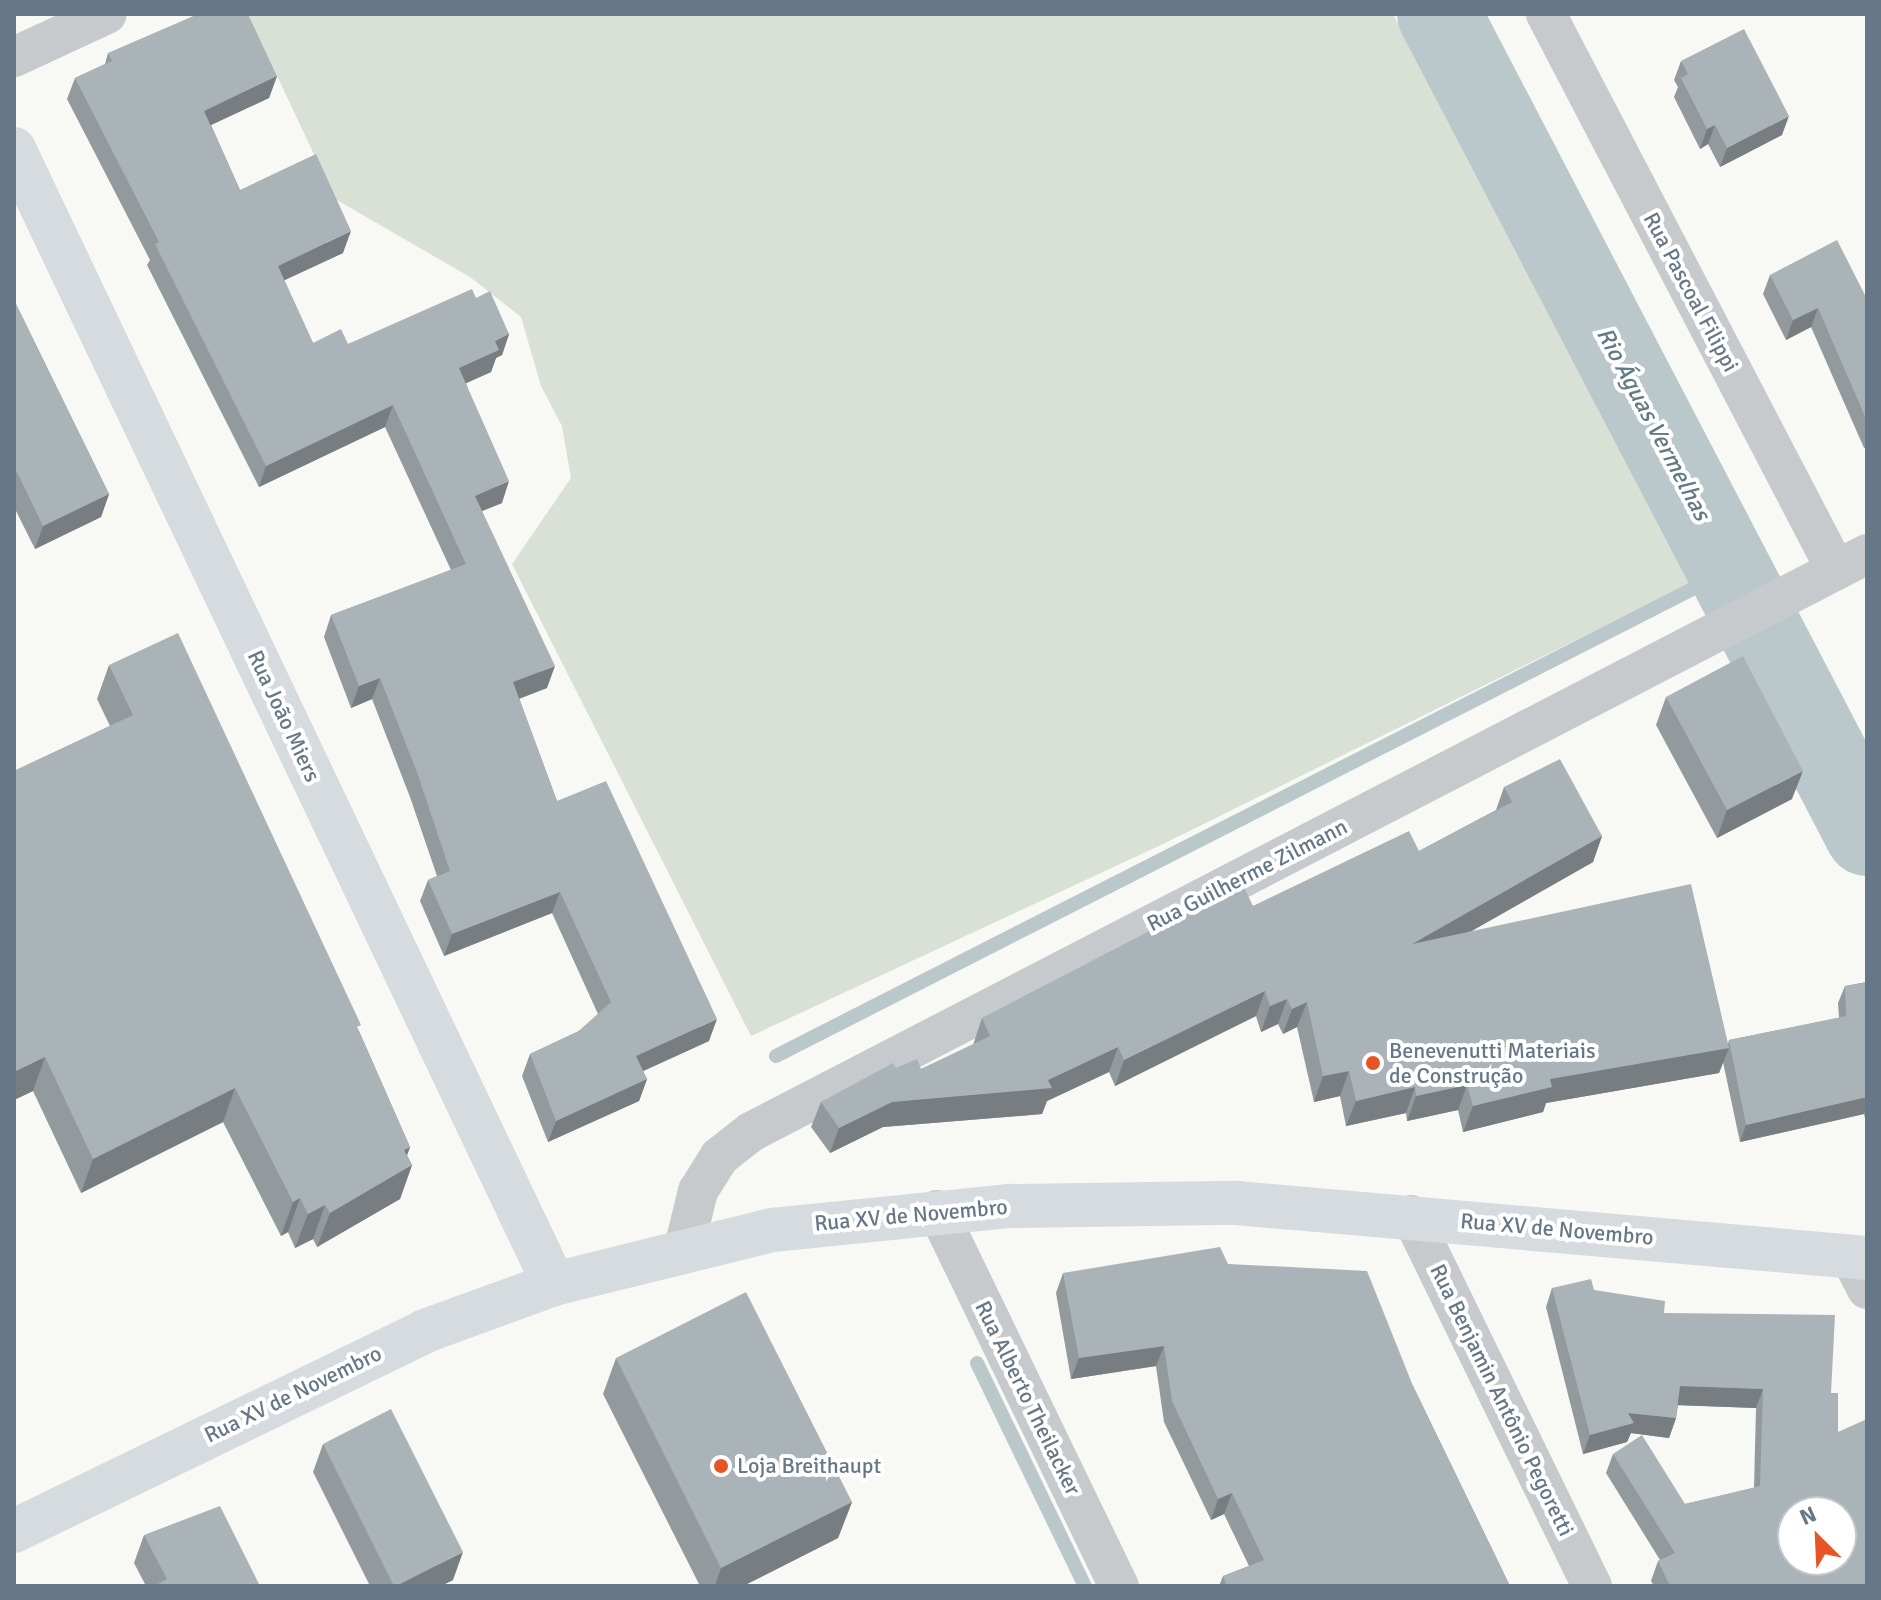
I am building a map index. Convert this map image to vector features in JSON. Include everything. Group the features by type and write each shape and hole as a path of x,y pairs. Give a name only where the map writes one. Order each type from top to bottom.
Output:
{"main road":[{"name":"Rua João Miers","path":"14,149 554,1284"},
{"name":"Rua XV de Novembro","path":"14,1531 355,1362 554,1284 684,1248 773,1230 937,1210 1150,1202 1411,1215 1861,1268"}],"street":[{"path":"14,57 107,14"},
{"name":"Rua Pascoal Filippi","path":"1546,14 1852,562"},
{"name":"Rua Guilherme Zilmann","path":"684,1248 698,1191 719,1157 751,1132 1852,562"},
{"name":"Rua Alberto Theilacker","path":"937,1210 1119,1586"},
{"name":"Rua Benjamin Antônio Pegoretti","path":"1411,1215 1592,1586"}],"shaded area":[{"path":"248,14 1393,14 1698,580 1163,844 751,1036 512,564 571,478 562,426 541,386 521,317 470,277 335,199"}],"building":[{"path":"198,14 248,14 277,76 204,111 240,190 316,154 351,231 278,266 313,343 341,329 348,344 472,289 476,298 490,291 509,334 495,341 499,350 459,368 509,481 475,496 555,666 513,682 557,801 606,781 717,1019 636,1056 647,1079 556,1121 530,1054 579,1031 611,1002 560,892 452,934 428,880 450,871 418,775 380,678 359,686 331,615 466,564 393,405 266,466 155,244 159,242 75,78 112,61 108,53"},
{"path":"1744,29 1789,116 1727,148 1715,125 1707,129 1681,78 1688,74 1681,61"},
{"path":"1837,240 1867,299 1867,421 1818,308 1793,320 1770,275"},
{"path":"14,300 109,494 43,526 14,466"},
{"path":"178,633 361,1025 357,1027 410,1147 404,1150 412,1165 330,1213 325,1205 308,1214 300,1198 293,1202 235,1088 93,1159 45,1057 14,1072 14,771 133,715 109,665"},
{"path":"1743,656 1803,771 1727,810 1666,697"},
{"path":"1560,759 1602,836 1412,944 1691,884 1729,1048 1550,1079 1552,1087 1473,1106 1467,1085 1416,1096 1415,1087 1356,1101 1349,1071 1323,1076 1307,1002 1292,1009 1287,999 1270,1006 1265,991 1124,1060 1118,1047 1048,1080 1052,1088 892,1102 839,1128 821,1102 893,1063 896,1068 917,1059 921,1069 990,1036 982,1018 1242,883 1253,906 1409,831 1419,851 1512,802 1504,787"},
{"path":"1867,982 1867,1097 1746,1125 1729,1040 1846,1016 1845,986"},
{"path":"1220,1247 1228,1264 1367,1271 1413,1386 1510,1586 1227,1586 1223,1576 1264,1560 1232,1493 1218,1499 1172,1401 1164,1346 1079,1358 1063,1273"},
{"path":"1591,1279 1594,1290 1665,1301 1664,1313 1835,1315 1831,1393 1838,1393 1838,1432 1867,1419 1867,1586 1670,1586 1658,1561 1675,1553 1613,1454 1642,1435 1685,1504 1760,1486 1763,1389 1680,1386 1676,1418 1628,1413 1634,1423 1590,1435 1552,1288"},
{"name":"Loja Breithaupt","path":"746,1292 852,1502 721,1568 616,1358"},
{"path":"391,1409 463,1552 396,1586 323,1444"},
{"path":"220,1506 260,1586 154,1586 167,1579 144,1535"}],"waterway":[{"name":"Rio Águas Vermelhas","path":"1439,14 1867,834"},
{"path":"776,1056 1726,572"},
{"path":"977,1363 1085,1586"}],"place":[{"name":"Benevenutti Materiais de Construção","path":"1373,1063"},
{"name":"Loja Breithaupt","path":"721,1466"}]}
